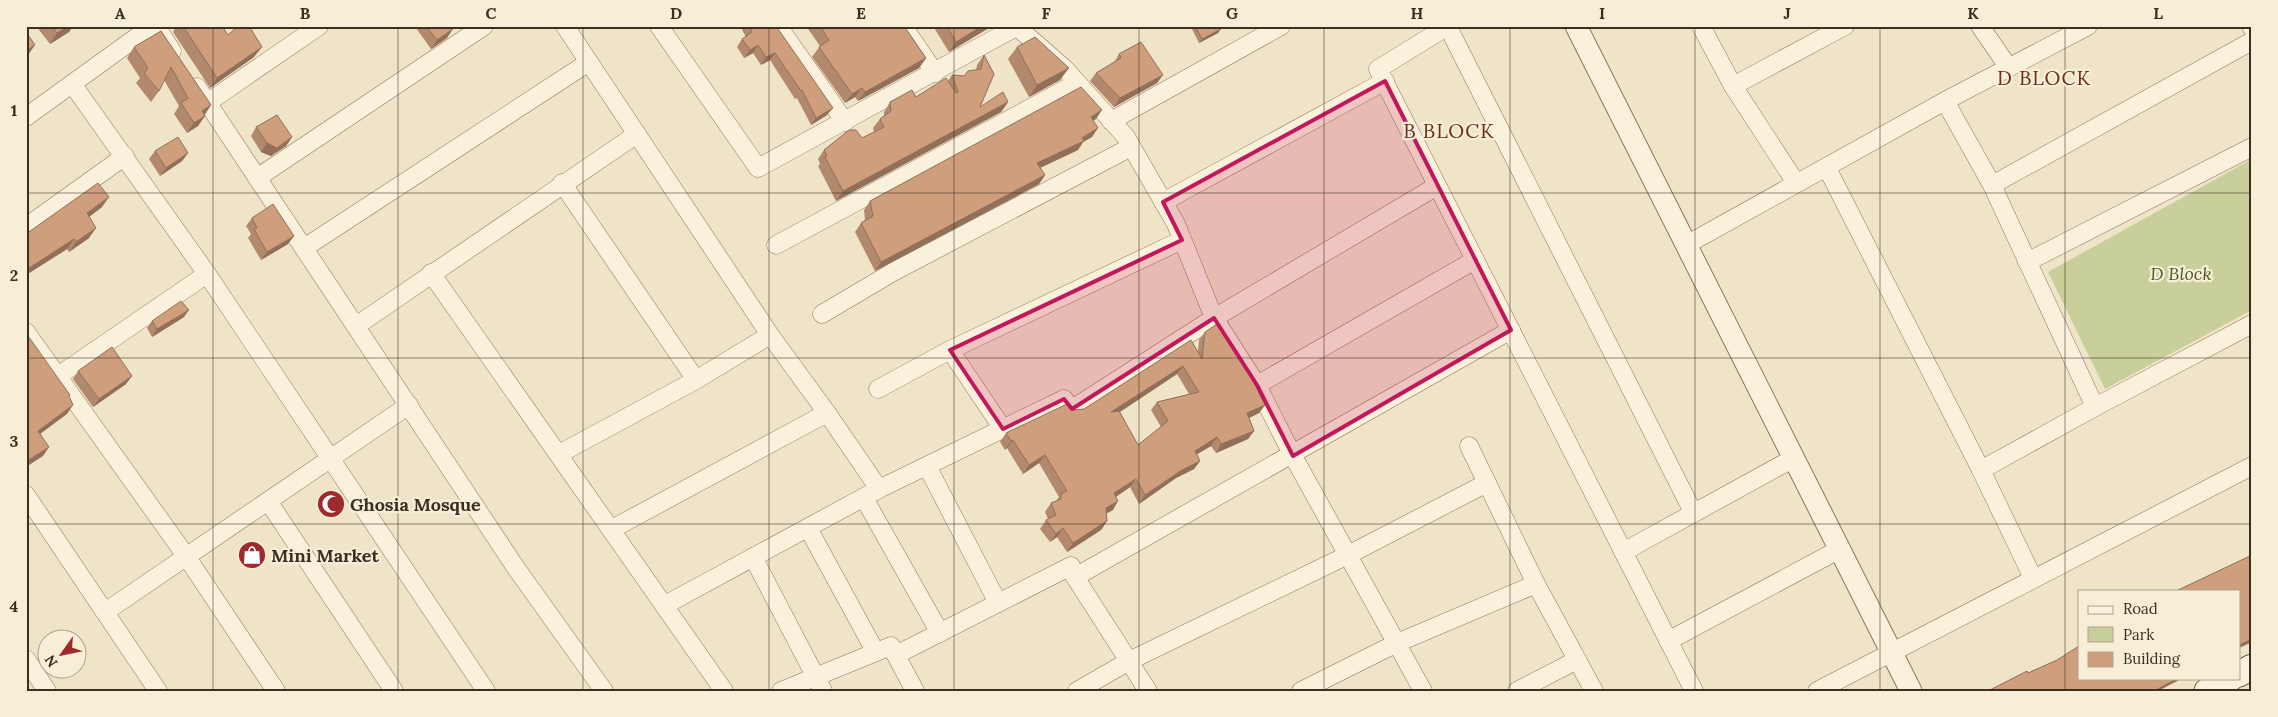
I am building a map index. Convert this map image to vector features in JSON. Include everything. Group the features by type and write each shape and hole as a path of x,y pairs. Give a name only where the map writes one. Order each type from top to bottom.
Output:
{"main road":[{"path":"2240,673 2252,667"},
{"path":"2206,691 2226,680"}],"street":[{"path":"26,117 154,26 409,405 516,568 604,691"},
{"path":"207,103 319,26"},
{"path":"257,178 484,26"},
{"path":"565,26 770,335 828,413 872,494 940,633"},
{"path":"659,26 758,168 1017,27 1065,69 1111,121 1131,147 1163,202 1182,240 1214,318 1257,385 1293,456 1423,691"},
{"path":"778,26 845,122"},
{"path":"903,26 935,73"},
{"path":"1111,121 1281,26"},
{"path":"1693,512 1448,26 1378,69 1694,691"},
{"path":"1576,26 1911,691"},
{"path":"1700,26 1734,86 1796,183"},
{"path":"1734,86 1845,26"},
{"path":"1980,26 2009,68"},
{"path":"1686,245 1945,101 2088,26"},
{"path":"1992,185 2252,41"},
{"path":"304,248 589,62"},
{"path":"1163,202 1385,81"},
{"path":"776,245 1077,83"},
{"path":"73,85 207,274 486,691"},
{"path":"1945,101 1992,185 2095,407"},
{"path":"356,326 562,183 637,134"},
{"path":"822,314 893,272 1131,147"},
{"path":"2027,262 2252,147"},
{"path":"26,227 125,156"},
{"path":"1827,168 1981,470 2033,578"},
{"path":"562,183 696,380"},
{"path":"665,605 872,494 1064,399 1072,410 1214,318 1438,186"},
{"path":"878,388 950,350 1182,240"},
{"path":"1257,385 1475,260"},
{"path":"431,273 724,691"},
{"path":"58,376 207,274"},
{"path":"1981,470 2252,324"},
{"path":"1075,577 1293,456 1511,330"},
{"path":"26,332 186,556 276,691"},
{"path":"558,454 696,380 770,335"},
{"path":"950,350 1003,429"},
{"path":"105,612 409,405"},
{"path":"612,529 828,413"},
{"path":"1469,446 1536,584 1594,691"},
{"path":"1623,552 1794,458"},
{"path":"927,466 998,603"},
{"path":"1817,691 2252,466"},
{"path":"1077,691 1129,661 1348,555 1488,483"},
{"path":"26,494 158,691"},
{"path":"268,501 394,691"},
{"path":"808,528 875,651"},
{"path":"1668,641 1840,550"},
{"path":"753,557 819,683"},
{"path":"896,655 1071,566 1075,577 1148,691"},
{"path":"1301,691 1397,643 1536,584"},
{"path":"781,691 819,683 875,651 891,646 915,691"},
{"path":"26,659 47,691"},
{"path":"1517,691 1577,660"}],"highlighted area":[{"path":"1385,81 1511,330 1293,456 1257,385 1214,318 1072,409 1064,399 1003,429 950,350 1182,240 1163,202"}],"green space":[{"name":"D Block","path":"2252,159 2252,310 2105,389 2048,272"}],"building":[{"path":"52,26 69,26 57,33"},
{"path":"183,26 222,26 228,35 238,26 249,26 262,47 217,78"},
{"path":"426,26 451,26 453,29 437,40"},
{"path":"749,26 776,26 833,108 816,118 802,90 775,53 766,57 758,45 750,50 742,39 752,32"},
{"path":"820,26 904,26 926,58 865,92 862,88 852,94 819,47 829,40"},
{"path":"947,26 982,26 956,42"},
{"path":"1195,26 1221,26 1221,29 1202,39"},
{"path":"161,31 211,105 202,111 205,116 194,123 181,103 188,98 171,67 159,91 144,73 148,68 134,47"},
{"path":"26,32 35,45 26,51"},
{"path":"1035,37 1069,68 1037,85 1017,47"},
{"path":"1141,42 1163,75 1120,98 1096,73 1121,58 1119,54"},
{"path":"984,55 994,74 980,107 1003,92 1008,102 843,191 825,157 827,156 824,150 849,130 856,130 862,138 884,127 880,119 891,111 890,102 912,90 916,97 946,78 956,93 958,92 952,75 964,76 968,71 981,69"},
{"path":"1081,87 1102,110 1091,117 1098,128 1082,138 1084,141 1037,163 1045,175 881,262 861,223 873,216 870,201"},
{"path":"277,115 292,137 277,148 267,143 256,127"},
{"path":"178,137 188,153 166,168 155,151"},
{"path":"98,183 109,197 87,213 96,228 76,242 74,239 26,270 26,234"},
{"path":"273,204 294,236 267,252 254,229 257,228 252,218"},
{"path":"181,301 189,310 157,329 152,321"},
{"path":"1217,324 1254,382 1265,405 1247,413 1254,431 1221,444 1217,437 1195,451 1200,461 1182,470 1145,495 1136,479 1114,493 1118,501 1106,508 1107,521 1073,543 1063,528 1056,534 1046,520 1056,515 1051,503 1061,499 1061,494 1067,491 1045,455 1029,465 1013,440 1011,441 1006,433 1067,404 1074,410 1084,409 1191,340 1202,359 1205,332","holes":["1183,366 1199,392 1157,402 1168,421 1138,445 1119,411 1111,412"]},
{"path":"26,333 70,395 73,405 38,431 49,447 27,461 26,459"},
{"path":"112,347 132,376 99,399 78,371"},
{"path":"2252,555 2252,639 2240,645 2240,590 2178,590"},
{"path":"2078,647 2078,680 2174,680 2154,691 1988,691 2027,671 2028,673 2057,660"}],"place":[{"name":"Ghosia Mosque","path":"331,504"},
{"name":"Mini Market","path":"252,555"}],"district":[{"name":"D BLOCK","path":"2044,77"},
{"name":"B BLOCK","path":"1449,130"}]}
